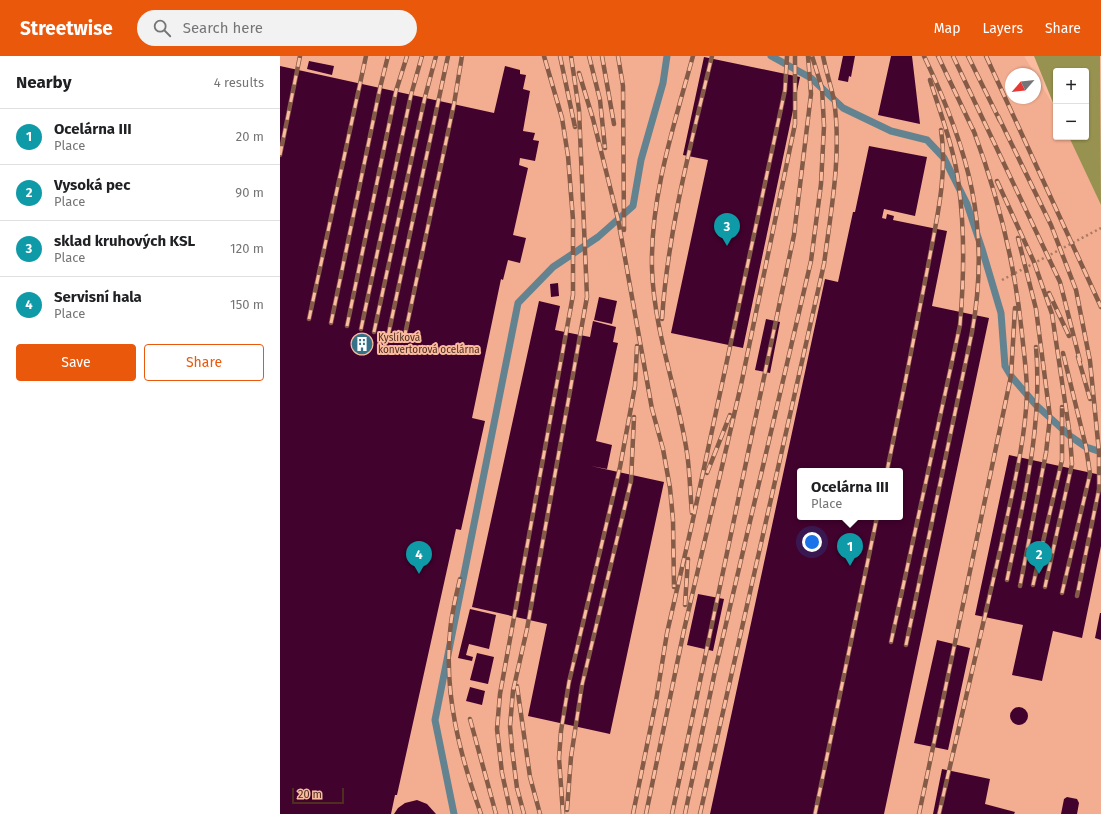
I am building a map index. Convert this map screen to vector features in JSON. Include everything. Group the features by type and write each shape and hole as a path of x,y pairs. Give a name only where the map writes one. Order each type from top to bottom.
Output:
{"lane":[{"path":"454,814 435,720 518,303 553,267 598,237 633,206 641,160 663,83 668,56"},
{"path":"771,56 811,78 843,108 891,131 927,140 944,158 967,204 1001,313 1005,366 1011,376 1036,405 1070,436 1086,447 1101,452"}],"path":[{"path":"1001,281 1101,228"}],"shaded area":[{"path":"280,56 1024,56 1031,68 1005,68 1005,104 1041,104 1041,84 1053,105 1053,140 1070,140 1101,205 1101,814 280,814"},
{"path":"1034,56 1100,56 1101,205 1070,140 1089,140 1089,68 1053,68 1053,103 1041,73 1041,68 1039,68"}],"building":[{"path":"843,56 855,56 851,77 849,76 848,82 838,80"},
{"path":"891,56 912,56 920,124 878,115"},
{"path":"704,57 800,77 743,348 671,333 708,160 683,155"},
{"path":"309,61 334,66 332,75 307,69"},
{"name":"Kyslíková konvertorová ocelárna","path":"280,66 494,113 505,66 520,70 520,74 526,75 523,89 530,91 523,131 535,133 533,140 539,141 535,161 520,158 519,165 528,168 513,235 526,238 520,263 508,260 503,280 501,279 472,418 485,421 461,530 456,529 397,795 395,795 391,814 280,814"},
{"path":"869,146 927,157 915,216 884,209 882,218 886,219 887,214 894,216 893,220 947,231 932,306 989,318 884,814 710,814 825,279 838,282 853,212 855,212"},
{"path":"558,283 559,296 551,297 550,284"},
{"path":"599,297 617,301 612,324 594,320"},
{"path":"539,301 560,306 555,330 590,337 593,321 616,327 613,342 618,343 596,441 612,445 607,469 591,466 664,482 610,734 528,716 547,624 472,607"},
{"path":"766,319 780,322 770,373 755,370"},
{"path":"1009,455 1101,475 1101,546 1082,638 1053,631 1042,681 1012,675 1023,625 975,615"},
{"path":"698,594 724,599 713,651 687,645"},
{"path":"470,609 496,615 489,649 469,644 466,655 473,657 472,661 458,658"},
{"path":"1101,613 1101,640 1095,638"},
{"path":"937,640 970,648 948,750 914,743"},
{"path":"477,653 494,657 488,684 470,680"},
{"path":"470,687 485,691 482,705 466,701"},
{"path":"1019,707 1025,710 1028,716 1025,722 1019,725 1013,722 1010,716 1013,710"},
{"path":"942,769 990,779 985,804 1015,812 1014,814 933,814"},
{"path":"1067,797 1077,799 1079,803 1077,814 1061,814 1064,799"},
{"path":"417,800 427,804 436,814 394,814 398,808 405,803"}],"railway":[{"path":"280,155 300,56"},
{"path":"309,319 366,56"},
{"path":"331,323 388,56"},
{"path":"347,326 396,91 407,56"},
{"path":"361,329 411,95 422,56"},
{"path":"374,332 425,97 436,56"},
{"path":"388,336 448,56"},
{"path":"404,339 454,104 462,56"},
{"path":"511,814 502,773 497,729 500,694 573,295 573,220 568,156 562,118 544,56"},
{"path":"560,56 575,127"},
{"path":"524,814 517,788 512,749 510,726 513,691 527,629 587,297 579,110 571,56"},
{"path":"589,56 600,100 605,148"},
{"path":"602,56 614,124"},
{"path":"618,56 623,86 624,230"},
{"path":"692,513 689,468 683,430 657,316 652,269 652,242 659,188 671,135 693,56"},
{"path":"662,319 669,253 681,187 712,56"},
{"path":"633,814 656,701 667,633 692,524 785,90 787,56"},
{"path":"646,814 684,630 741,385 795,124 795,56"},
{"path":"672,814 794,235 811,94 808,56"},
{"path":"685,814 715,671 811,261 821,184 824,126 822,88 812,56"},
{"path":"700,814 824,264 835,182 837,141 834,100 823,56"},
{"path":"906,645 972,332 977,294 979,258 977,224 972,190 964,157 940,91 924,56"},
{"path":"938,56 975,134"},
{"path":"953,56 1060,282 1080,361"},
{"path":"968,56 1000,121"},
{"path":"986,56 1101,307"},
{"path":"579,73 593,119 618,219 652,409 663,449 670,488 673,520 674,587"},
{"path":"891,642 960,325 963,273 963,238 959,187 951,147 930,80"},
{"path":"998,116 1051,225 1076,290 1090,361 1099,452 1099,489 1077,596"},
{"path":"939,814 1021,451 1027,394 1019,308 1010,256 998,205 973,129"},
{"path":"888,468 940,198 943,164 941,130"},
{"path":"997,181 1034,262 1052,314 1070,436 1072,464 1045,587"},
{"path":"1018,238 1036,309 1050,417 1046,453 1020,586"},
{"path":"1049,293 1069,336"},
{"path":"919,814 1011,376 1015,308"},
{"path":"563,814 559,758 561,731 569,682 620,467 635,386 637,346"},
{"path":"1007,580 1025,494 1034,436 1037,406 1036,347"},
{"path":"1062,593 1090,474 1086,447 1063,353"},
{"path":"1078,357 1090,399"},
{"path":"1033,585 1062,460 1062,407"},
{"path":"707,473 730,415"},
{"path":"567,810 571,757 582,685 631,481 634,417"},
{"path":"815,814 876,520"},
{"path":"685,605 688,559"},
{"path":"460,579 451,626 449,679 455,725 460,747 481,814"},
{"path":"517,686 530,777 540,814"},
{"path":"470,719 496,814"}],"place":[{"name":"sklad kruhových KSL","path":"727,246"},
{"name":"Kyslíková konvertorová ocelárna","path":"362,344"},
{"name":"Ocelárna III","path":"850,566"},
{"name":"Servisní hala","path":"419,574"},
{"name":"Vysoká pec","path":"1039,574"}]}
